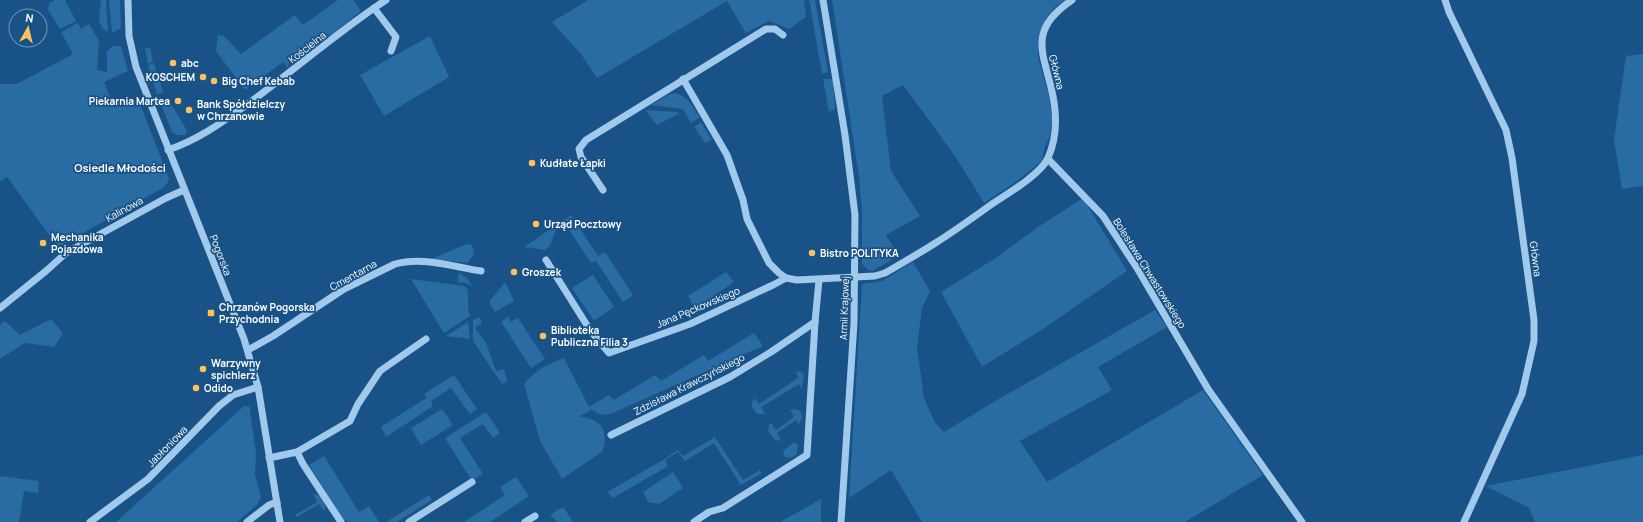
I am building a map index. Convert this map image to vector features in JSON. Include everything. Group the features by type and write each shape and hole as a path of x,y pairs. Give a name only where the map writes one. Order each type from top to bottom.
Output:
{"street":[{"name":"Pogorska","path":"128,0 129,36 136,67 248,350 258,387 280,522"},
{"name":"Kościelna","path":"168,150 188,143 215,127 274,86 386,0"},
{"name":"Armii Krajowej","path":"823,0 844,128 855,215 854,323 841,522"},
{"name":"Główna","path":"1048,159 1056,129 1056,117 1051,87 1042,55 1043,37 1045,28 1055,13 1072,0"},
{"name":"Główna","path":"1445,0 1449,12 1506,130 1512,158 1534,320 1534,341 1522,394 1464,522"},
{"path":"374,8 396,37 391,51"},
{"path":"603,190 581,157 579,149 586,140 766,29 775,28 784,35"},
{"path":"683,79 727,156 743,200 747,219 757,240 769,262 779,274 786,278 797,280 819,280 876,276 885,273 937,242 1016,188 1041,168 1048,159"},
{"name":"Bolesława Chwastowskiego","path":"1048,159 1103,216 1137,268 1208,389 1261,461 1299,521"},
{"name":"Kalinowa","path":"0,308 66,253 166,198 184,190"},
{"name":"Jana Pęckowskiego","path":"546,260 590,330 609,353 690,324 786,278"},
{"name":"Cmentarna","path":"248,350 273,336 344,289 396,264 405,261 422,262 481,271"},
{"path":"694,522 709,512 723,508 807,454 819,280"},
{"name":"Zdzisława Krawczyńskiego","path":"611,435 730,377 771,352 815,322"},
{"path":"269,458 298,452 350,421 358,404 380,372 426,339"},
{"name":"Jabłoniowa","path":"90,522 148,479 219,406 233,395 258,387"},
{"path":"298,452 303,464 341,522"},
{"path":"408,522 472,482"},
{"path":"247,522 269,505 277,502"},
{"path":"526,522 535,516"}],"shaded area":[{"path":"55,0 65,0 76,21 60,29 48,10 49,3"},
{"path":"101,0 106,0 108,32 101,26 99,18"},
{"path":"109,0 120,0 121,28 112,33"},
{"path":"338,0 353,0 361,11 331,35 324,34 289,62 288,68 283,62 245,90 216,51 218,35 224,36 241,54 295,15 303,25"},
{"path":"588,0 804,0 806,17 789,29 769,21 746,33 727,1 597,78 581,54 552,22"},
{"path":"809,0 815,0 828,72 822,74"},
{"path":"832,0 1065,0 1056,6 1046,19 1039,38 1038,57 1049,97 1052,118 1050,136 1045,146 1042,161 1017,181 984,203 955,156 903,85 882,96 891,171 920,216 886,235 899,256 872,271 867,269 862,264 862,212 859,177"},
{"path":"78,23 81,29 89,24 99,41 97,70 107,72 107,51 113,46 121,46 128,71 104,82 114,108 138,99 169,179 163,188 58,247 7,177 0,182 0,84 17,84 73,54 61,32"},
{"path":"430,36 449,77 384,116 360,75"},
{"path":"150,47 153,62 148,64 145,49"},
{"path":"1643,54 1643,186 1622,189 1614,140 1626,56"},
{"path":"154,63 163,92 157,95 148,65"},
{"path":"823,79 833,79 835,109 829,112"},
{"path":"677,93 687,99 700,117 691,123 683,109 651,105 670,94"},
{"path":"167,97 185,127 187,132 185,135 176,135 172,132 160,102"},
{"path":"645,110 676,112 680,113 657,125"},
{"path":"701,122 712,140 705,143 694,127"},
{"path":"1083,198 1127,271 1043,329 982,367 941,292 997,257 1038,227"},
{"path":"571,215 598,256 605,252 633,295 623,302 596,261 591,263 563,221"},
{"path":"558,224 550,246 545,250 524,247"},
{"path":"467,244 472,245 474,254 467,263 431,259"},
{"path":"913,262 930,291 922,308 917,347 924,398 935,423 944,432 1155,310 1167,327 1098,367 1112,390 1020,441 1047,482 1203,390 1263,475 1185,522 922,522 891,470 849,498 862,284 882,281"},
{"path":"726,272 734,282 695,309 688,296"},
{"path":"459,273 467,278 472,287 467,283 457,282"},
{"path":"593,275 614,307 594,321 572,288"},
{"path":"411,279 464,286 468,290 468,308 470,316 444,333"},
{"path":"505,282 514,301 495,312 489,302"},
{"path":"508,316 511,322 518,318 545,359 531,368 501,322"},
{"path":"479,317 482,323 475,328 486,343 496,371 504,369 507,381 502,384 473,341 473,320"},
{"path":"51,319 63,333 54,347 25,343 0,359 0,325 5,321 20,335"},
{"path":"468,322 470,339 446,336"},
{"path":"754,333 763,346 615,412 602,414 596,413 590,408 591,410 580,416 594,420 603,429 605,436 603,451 562,479 540,441 524,384 537,371 564,358 589,407 609,395 614,400 655,375 661,381 704,355 708,361"},
{"path":"796,371 804,374 802,390 799,384 761,407 765,414 757,414 752,407 752,402 755,398 759,404 798,378"},
{"path":"454,375 477,409 470,414 451,388 431,401 433,406 386,437 381,427 426,398 425,393"},
{"path":"244,406 250,407 256,453 255,475 261,497 257,505 237,522 116,522"},
{"path":"442,409 453,425 421,445 411,428"},
{"path":"790,410 799,410 802,416 801,421 798,424 796,420 777,433 781,440 779,441 774,439 768,431 769,425 771,423 776,430 794,417"},
{"path":"486,412 500,433 493,438 483,424 460,438 483,474 472,481 445,438"},
{"path":"715,437 743,480 760,470 762,473 741,485 714,443 685,461 678,452 665,460 668,466 613,498 607,492 678,450 683,456"},
{"path":"793,443 798,445 797,454 791,458 785,457 783,454 784,450"},
{"path":"1643,455 1643,522 1535,522 1529,508 1486,486"},
{"path":"324,456 359,512 369,506 379,522 351,522 343,520 309,465"},
{"path":"673,472 683,488 659,504 648,502 643,492"},
{"path":"0,476 39,481 38,493 24,491 19,522 0,522"},
{"path":"516,477 529,496 490,522 464,522 505,495 500,487"},
{"path":"313,494 321,496 325,505 324,511 319,504 297,517 295,515 317,502"},
{"path":"429,495 432,500 397,522 386,522"},
{"path":"821,499 821,522 780,522"},
{"path":"564,508 573,522 558,522 550,515 559,509"}],"place":[{"name":"abc","path":"173,63"},
{"name":"KOSCHEM","path":"203,77"},
{"name":"Big Chef Kebab","path":"214,81"},
{"name":"Piekarnia Martea","path":"178,101"},
{"name":"Bank Spółdzielczy w Chrzanowie","path":"189,110"},
{"name":"Kudłate Łapki","path":"532,163"},
{"name":"Urząd Pocztowy","path":"536,224"},
{"name":"Mechanika Pojazdowa","path":"43,243"},
{"name":"Bistro POLITYKA","path":"812,253"},
{"name":"Groszek","path":"514,272"},
{"name":"Chrzanów Pogorska Przychodnia","path":"211,313"},
{"name":"Biblioteka Publiczna Filia 3","path":"543,336"},
{"name":"Warzywny spichlerz","path":"203,369"},
{"name":"Odido","path":"196,388"}],"district":[{"name":"Osiedle Młodości","path":"120,167"}]}
